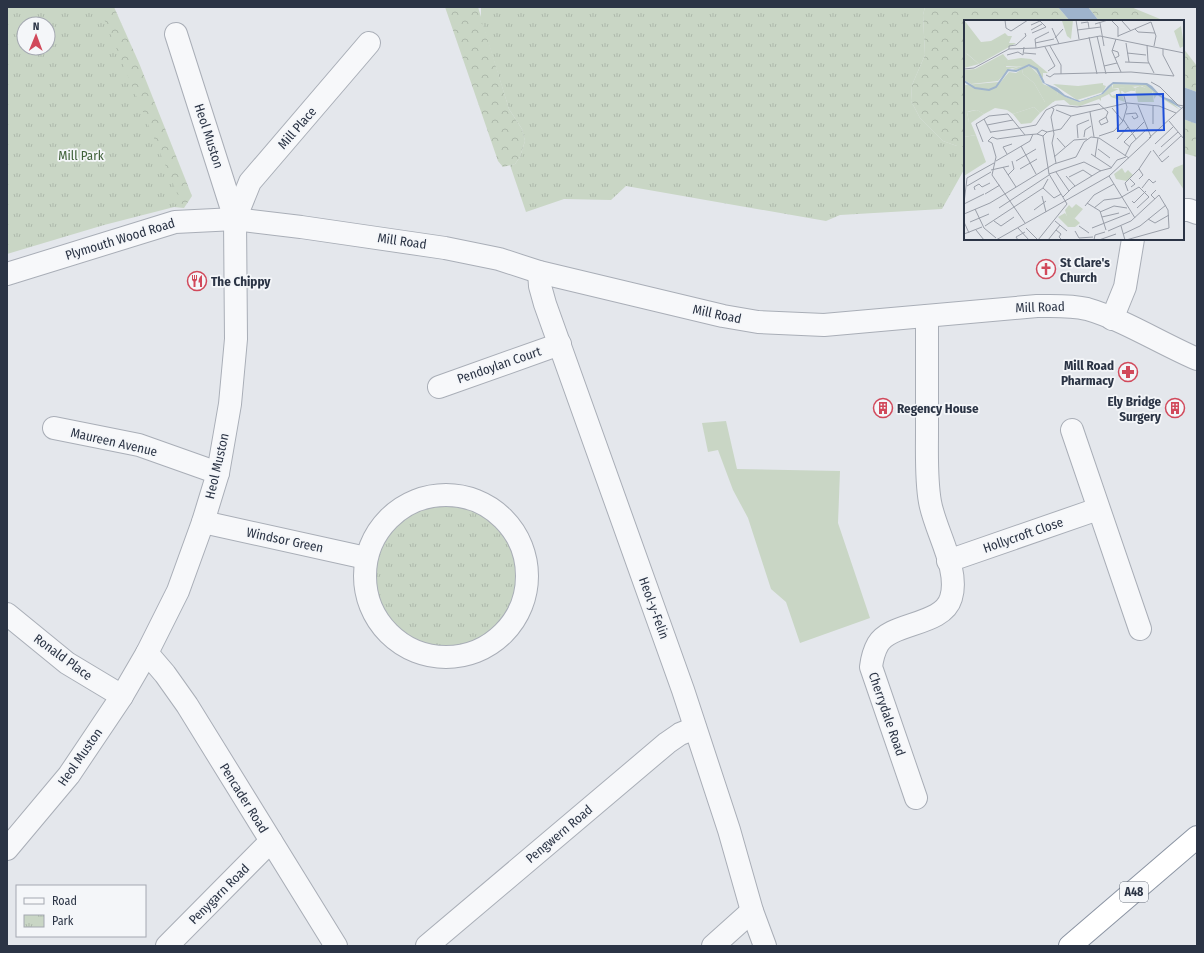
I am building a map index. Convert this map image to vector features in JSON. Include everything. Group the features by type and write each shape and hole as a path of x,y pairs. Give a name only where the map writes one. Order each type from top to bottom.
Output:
{"highway":[{"name":"A48","path":"1070,946 1197,837"}],"street":[{"name":"Heol Muston","path":"7,850 69,775 122,696 147,653 178,591 203,522 218,473 230,404 236,339 235,219 176,34"},
{"name":"Mill Place","path":"235,219 250,182 369,42"},
{"path":"1184,210 1197,213"},
{"name":"Mill Road","path":"235,219 300,226 445,248 499,259 539,272 723,316 758,322 824,325 1037,306 1063,306 1087,309 1112,319 1197,359"},
{"name":"Plymouth Wood Road","path":"7,274 175,222 235,219"},
{"path":"1112,319 1125,287 1133,240"},
{"name":"Heol-y-Felin","path":"539,272 540,286 545,304 683,690 729,830 752,911 765,946"},
{"name":"Cherrydale Road","path":"916,798 871,667 873,655 879,642 899,630 936,615 951,600 954,585 930,502 927,446 927,316"},
{"name":"Pendoylan Court","path":"438,386 560,344"},
{"name":"Maureen Avenue","path":"54,428 139,445 218,473"},
{"path":"1072,430 1140,629"},
{"path":"440,495 465,497 489,507 509,524 522,546 527,567 527,589 521,609 509,628 493,643 474,653 453,658 431,656 410,649 392,637 378,621 368,601 366,587 366,558 376,534 393,514 414,501 440,495"},
{"name":"Hollycroft Close","path":"948,561 1098,509"},
{"name":"Windsor Green","path":"203,522 366,558"},
{"name":"Ronald Place","path":"7,614 67,663 122,696"},
{"name":"Pencader Road","path":"147,653 165,674 187,705 336,946"},
{"name":"Pengwern Road","path":"427,946 667,743 680,734 695,728"},
{"name":"Penygarn Road","path":"167,946 271,841"},
{"path":"713,946 752,911"}],"green space":[{"name":"Mill Park","path":"7,7 99,7 182,205 104,225 7,254"},
{"path":"87,7 114,7 139,63 192,196 184,208 174,207"},
{"path":"445,7 478,7 509,109 522,129 525,141 520,157 515,164 503,167 498,161"},
{"path":"481,7 925,7 923,15 925,55 912,85 911,101 920,118 943,141 957,146 964,146 964,170 942,209 840,215 826,221 626,186 611,200 564,199 526,212 510,165 515,164 520,157 525,141 522,129 509,109 481,19"},
{"path":"925,7 1058,7 1069,20 964,20 964,146 957,146 943,141 920,118 911,101 912,85 925,55 923,15"},
{"path":"1088,7 1131,7 1163,20 1098,20"},
{"path":"1184,49 1197,66 1197,92 1184,87"},
{"path":"1184,119 1197,124 1197,157 1184,153"},
{"path":"726,421 737,469 840,471 838,523 870,618 800,643 786,602 771,589 748,518 733,490 718,450 708,452 702,423"},
{"path":"445,505 466,508 479,514 491,521 501,531 514,556 517,577 514,598 508,611 501,623 491,633 466,646 445,649 424,646 411,640 399,633 389,623 376,598 373,577 376,556 382,543 389,531 399,521 424,508"}],"water":[{"path":"1058,7 1088,7 1098,20 1069,20"},
{"path":"1184,87 1197,92 1197,124 1184,119"}],"place":[{"name":"St Clare's Church","path":"1046,269"},
{"name":"The Chippy","path":"197,281"},
{"name":"Mill Road Pharmacy","path":"1128,372"},
{"name":"Regency House","path":"883,408"},
{"name":"Ely Bridge Surgery","path":"1175,408"}]}
